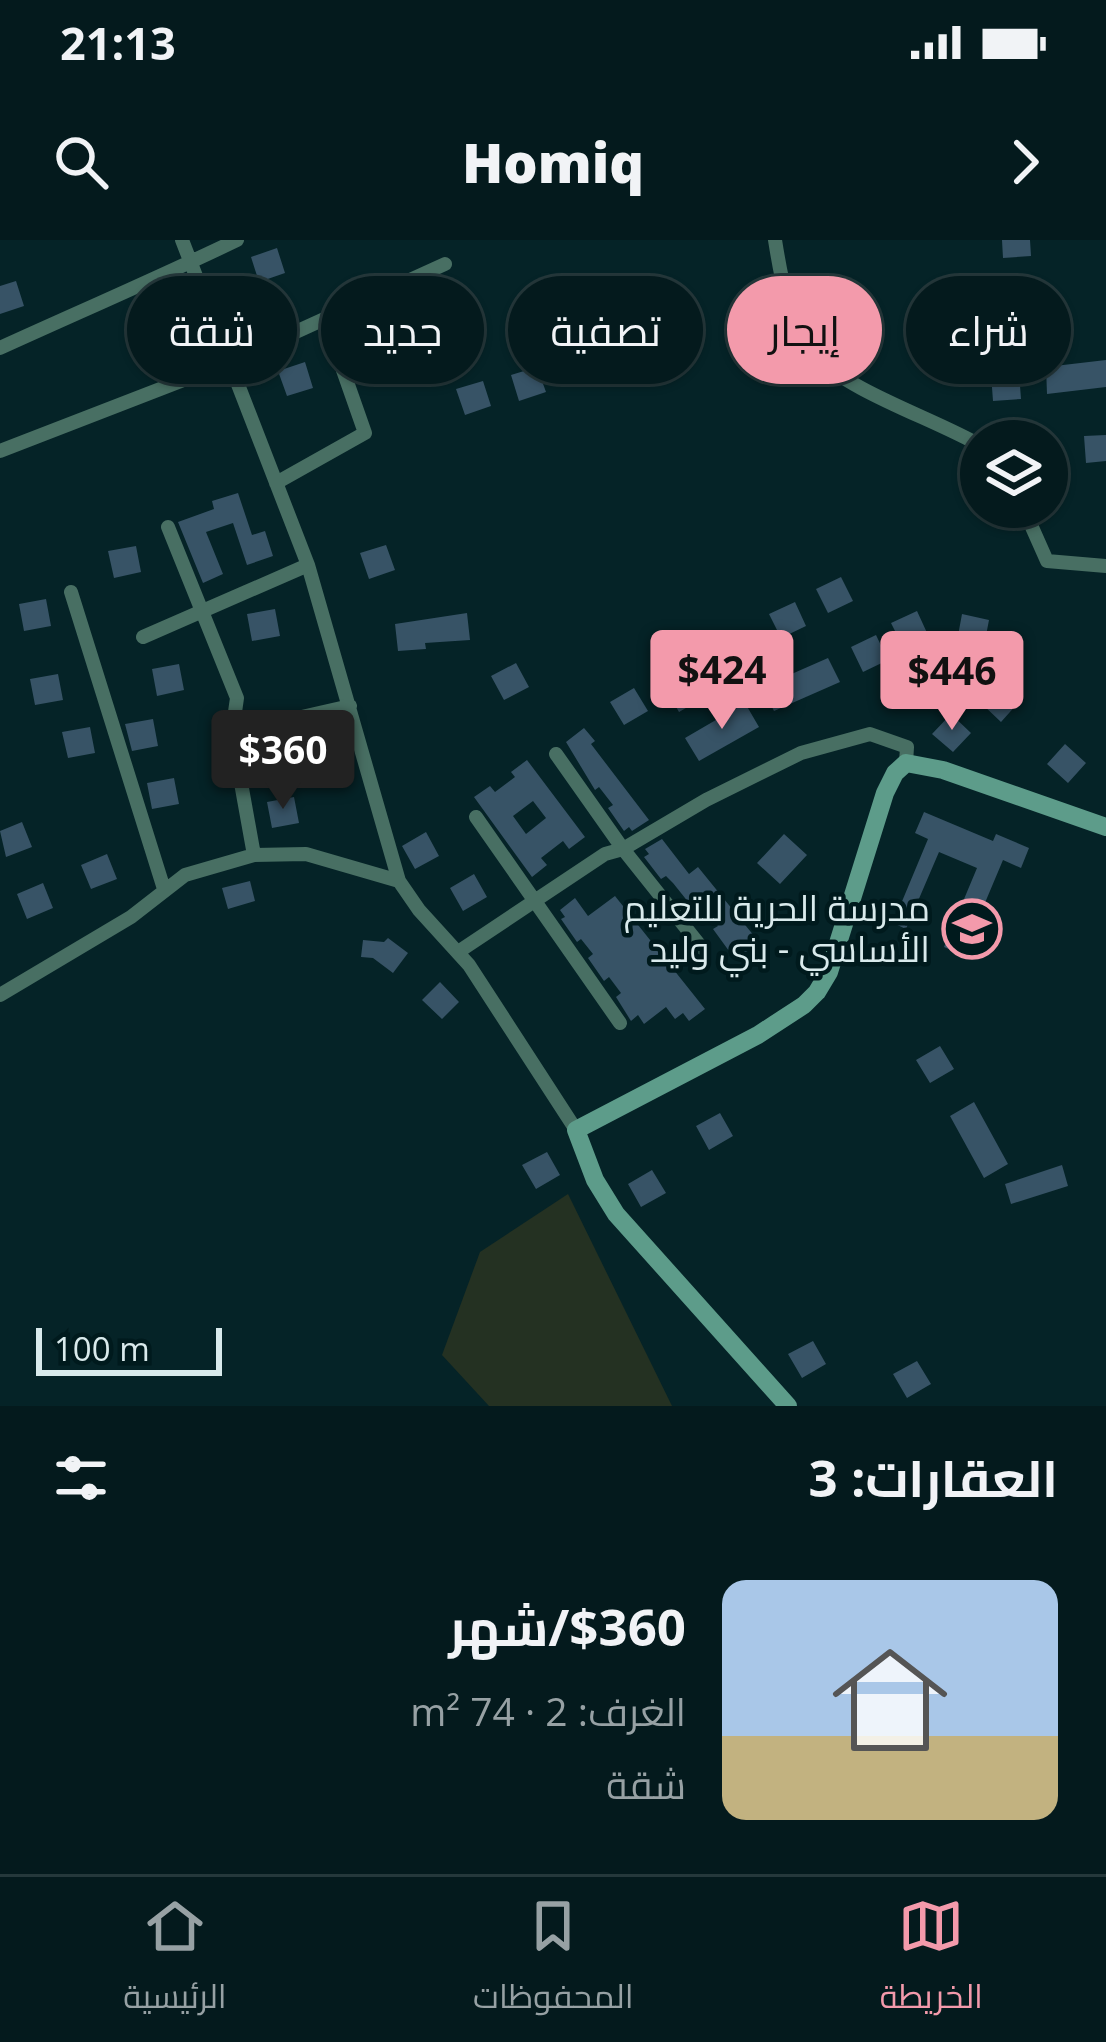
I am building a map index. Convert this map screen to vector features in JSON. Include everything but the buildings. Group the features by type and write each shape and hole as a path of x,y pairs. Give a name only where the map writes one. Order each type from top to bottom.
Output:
{"street":[{"path":"182,240 196,276"},
{"path":"0,348 237,240"},
{"path":"775,240 794,317 813,353 840,376 960,436"},
{"path":"420,276 446,264"},
{"path":"0,451 173,384"},
{"path":"238,384 308,565 399,881 458,952 576,1130 595,1180 616,1214 788,1406"},
{"path":"276,483 365,435 347,384"},
{"path":"168,527 237,698 232,733 254,855"},
{"path":"1032,528 1047,561 1106,566"},
{"path":"143,637 308,565"},
{"path":"70,592 164,889"},
{"path":"232,733 350,706"},
{"path":"458,952 605,854 623,849 706,800 782,763 855,735 885,737 908,747 906,764 884,793 829,972 817,992 758,1035 576,1130"},
{"path":"556,754 702,948"},
{"path":"906,764 943,770 1106,827"},
{"path":"476,817 620,1023"},
{"path":"0,995 204,867 279,851 306,854 399,881"}],"green space":[{"path":"568,1194 672,1406 489,1406 442,1355 480,1252"}],"place":[{"name":"مدرسة الحرية للتعليم الأساسي - بني وليد","path":"972,929"}]}
